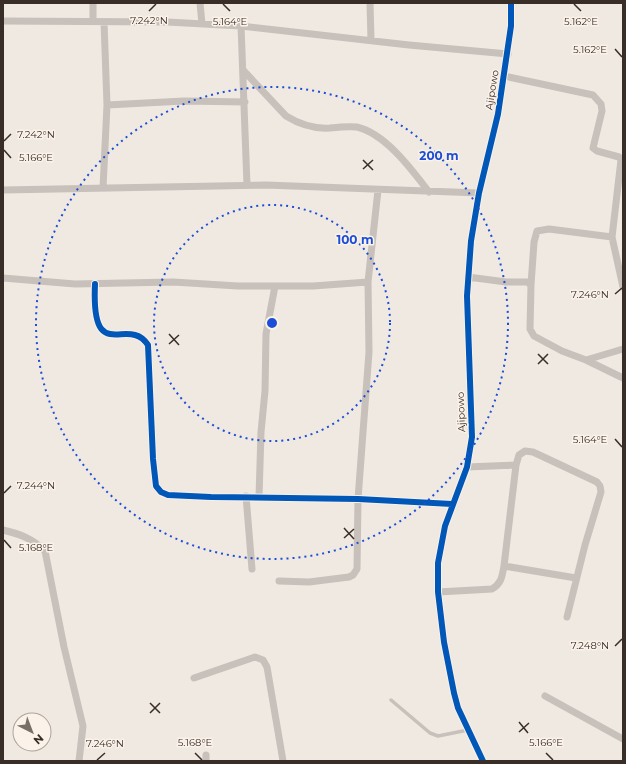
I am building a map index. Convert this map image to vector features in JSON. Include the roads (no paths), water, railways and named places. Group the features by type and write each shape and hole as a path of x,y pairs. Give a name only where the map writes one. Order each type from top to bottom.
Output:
{"street":[{"path":"93,3 93,21"},
{"path":"200,3 202,24"},
{"path":"370,3 371,40"},
{"name":"Ajipowo","path":"483,761 458,708 454,693 444,642 438,592 438,563 452,504 467,467 472,437 467,296 471,241 479,193 497,121 508,54 511,26 511,3"},
{"path":"3,21 93,21 241,26 508,54"},
{"path":"103,188 107,105 104,22"},
{"path":"241,26 247,185"},
{"path":"243,70 286,116 293,120 318,128 356,127 381,139 406,162 429,192"},
{"path":"504,76 593,95 601,104 602,111 593,148 597,152 619,157 621,160 612,236 623,287"},
{"path":"107,105 184,101 245,102"},
{"path":"3,190 247,185 479,193"},
{"path":"279,581 309,582 349,578 357,569 358,499 369,352 368,282 378,190"},
{"path":"612,236 549,229 537,231 534,242 530,329 534,336 562,351 586,360 623,378"},
{"path":"468,277 506,282 527,282 531,284"},
{"path":"3,278 95,284 173,282 211,286 275,286 368,282"},
{"path":"95,284 94,314 104,333 108,335 133,335 145,341 148,345 149,401 156,486 161,492 168,495 211,497 246,496 358,499 452,504"},
{"path":"260,497 260,432 265,391 266,334 275,286"},
{"path":"586,360 623,349"},
{"path":"438,592 492,589 498,586 502,579 504,566 516,465 519,455 525,450 533,452 597,482 600,486 601,492 576,578 567,617"},
{"path":"467,467 516,465"},
{"path":"246,496 252,569"},
{"path":"3,530 24,535 39,545 45,552 64,647 83,726 79,761"},
{"path":"504,566 576,578"},
{"path":"194,678 255,657 263,660 267,667 283,761"},
{"path":"545,696 623,739"}],"lane":[{"path":"391,700 430,733 438,736 468,730"}]}
